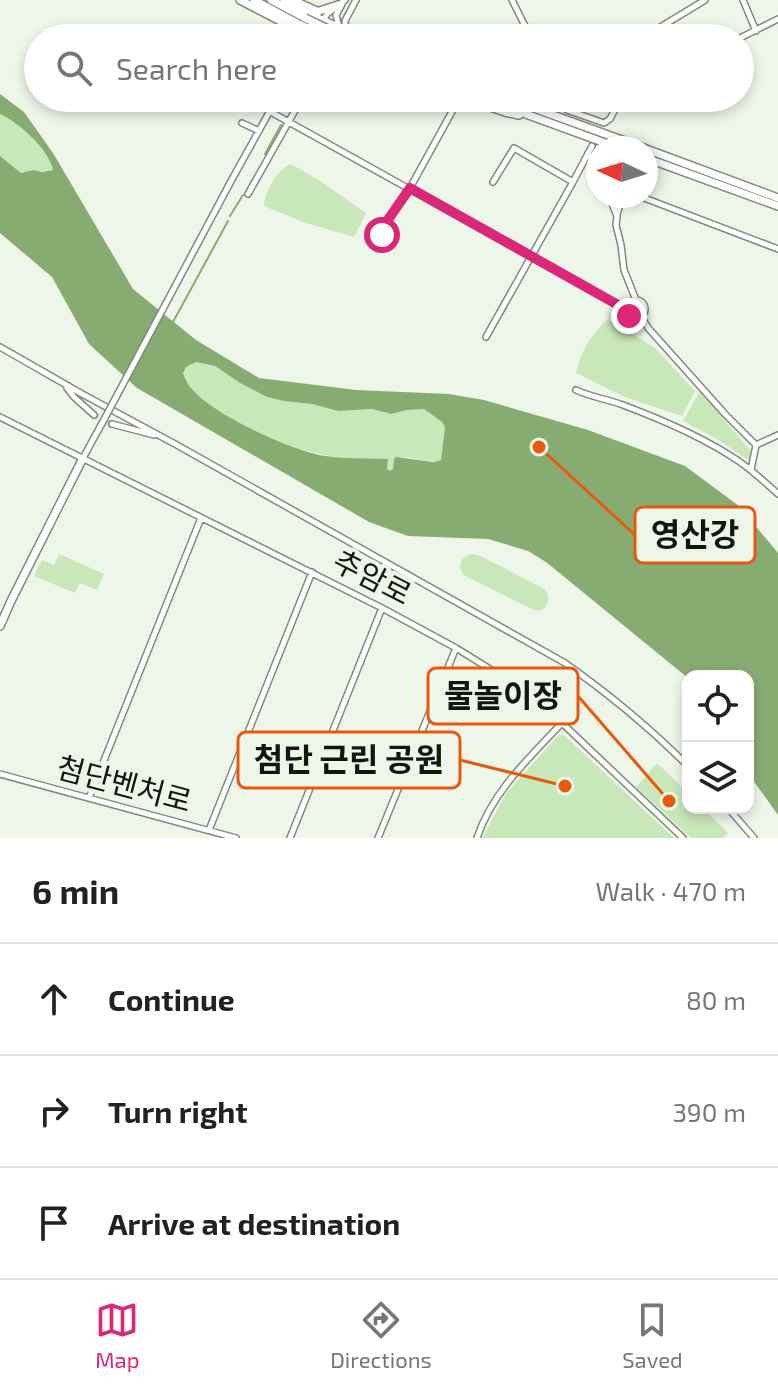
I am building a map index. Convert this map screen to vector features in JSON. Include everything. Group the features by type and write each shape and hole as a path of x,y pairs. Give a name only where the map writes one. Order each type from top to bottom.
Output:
{"main road":[{"path":"240,0 284,24"},
{"path":"254,0 305,19 331,24"},
{"path":"271,0 312,24"},
{"path":"284,0 305,19"},
{"path":"305,19 343,2"},
{"path":"505,112 541,115"},
{"path":"531,112 607,136"},
{"path":"535,112 591,136"},
{"path":"537,112 541,115"},
{"path":"658,153 778,198"},
{"path":"658,162 778,206"},
{"path":"0,626 83,458"}],"street":[{"path":"295,0 320,11"},
{"path":"345,24 356,0"},
{"path":"666,24 705,0"},
{"path":"743,0 753,24"},
{"path":"513,1 524,24"},
{"path":"320,24 343,2"},
{"path":"337,24 337,10 343,2"},
{"path":"754,26 756,31 778,19"},
{"path":"83,458 268,112"},
{"path":"271,112 627,310 632,317 641,317"},
{"path":"248,194 295,112"},
{"path":"382,235 385,224 410,188 452,112"},
{"path":"573,112 604,123 614,112"},
{"path":"242,123 259,131"},
{"path":"493,182 514,148 573,182"},
{"path":"486,337 586,157"},
{"path":"658,203 778,249"},
{"path":"614,208 617,216"},
{"path":"619,208 616,225 624,270 636,300"},
{"path":"627,310 630,302 642,301 645,312 641,317"},
{"path":"641,317 756,445"},
{"path":"0,347 565,663 650,728 682,760"},
{"path":"64,384 94,415"},
{"path":"576,390 623,405 679,429 738,460 778,494"},
{"name":"추암로","path":"0,417 312,572 456,648 522,689 683,838"},
{"path":"112,424 166,439"},
{"path":"756,445 778,435"},
{"path":"751,470 756,445"},
{"path":"89,798 201,518"},
{"path":"209,830 312,572"},
{"path":"290,838 382,608"},
{"path":"378,838 456,648"},
{"path":"477,838 480,826 496,798 562,723"},
{"name":"첨단벤처로","path":"0,774 236,838"},
{"path":"733,814 754,838"}],"shaded area":[{"path":"0,94 24,112 53,153 133,289 196,340 259,378 356,390 449,394 484,400 588,430 685,466 739,506 778,553 778,815 754,781 754,670 682,670 682,673 546,562 528,551 488,539 408,536 369,522 137,388 89,344 52,277 0,233 0,156 21,173 53,170 46,154 15,123 0,114","holes":["196,362 215,366 267,397 338,411 372,409 391,414 424,409 445,427 441,460 433,462 396,457 390,471 387,469 388,459 319,455 288,445 216,409 189,385 183,373 186,367"]},
{"path":"0,114 32,137 46,154 53,170 21,173 0,156"},
{"path":"291,164 366,213 354,237 303,222 264,206 273,181"},
{"path":"608,319 655,348 695,391 682,416 627,398 576,373 588,343"},
{"path":"196,362 215,366 267,397 284,401 338,411 372,409 391,414 424,409 445,427 441,460 394,459 390,471 387,469 387,459 327,456 269,437 216,410 192,389 183,373 186,367"},
{"path":"700,391 750,450 752,455 748,460 683,421"},
{"path":"59,554 104,574 97,590 80,583 75,593 34,576 42,560 54,565"},
{"path":"471,554 545,589 549,599 546,607 534,610 467,577 461,571 460,564"},
{"path":"559,735 564,735 674,838 482,838 507,792"},
{"path":"657,763 682,787 682,814 709,814 728,833 723,838 691,838 636,787"}],"waterway":[{"path":"342,20 351,4"},
{"path":"265,154 281,125"},
{"path":"230,216 243,195"},
{"path":"173,322 228,221"}],"tunnel":[{"path":"94,415 112,424"}],"place":[{"name":"영산강","path":"539,447"},
{"name":"첨단 근린 공원","path":"565,786"},
{"name":"물놀이장","path":"669,801"}],"route":[{"path":"382,235 385,224 410,188 627,310 629,316"}]}
